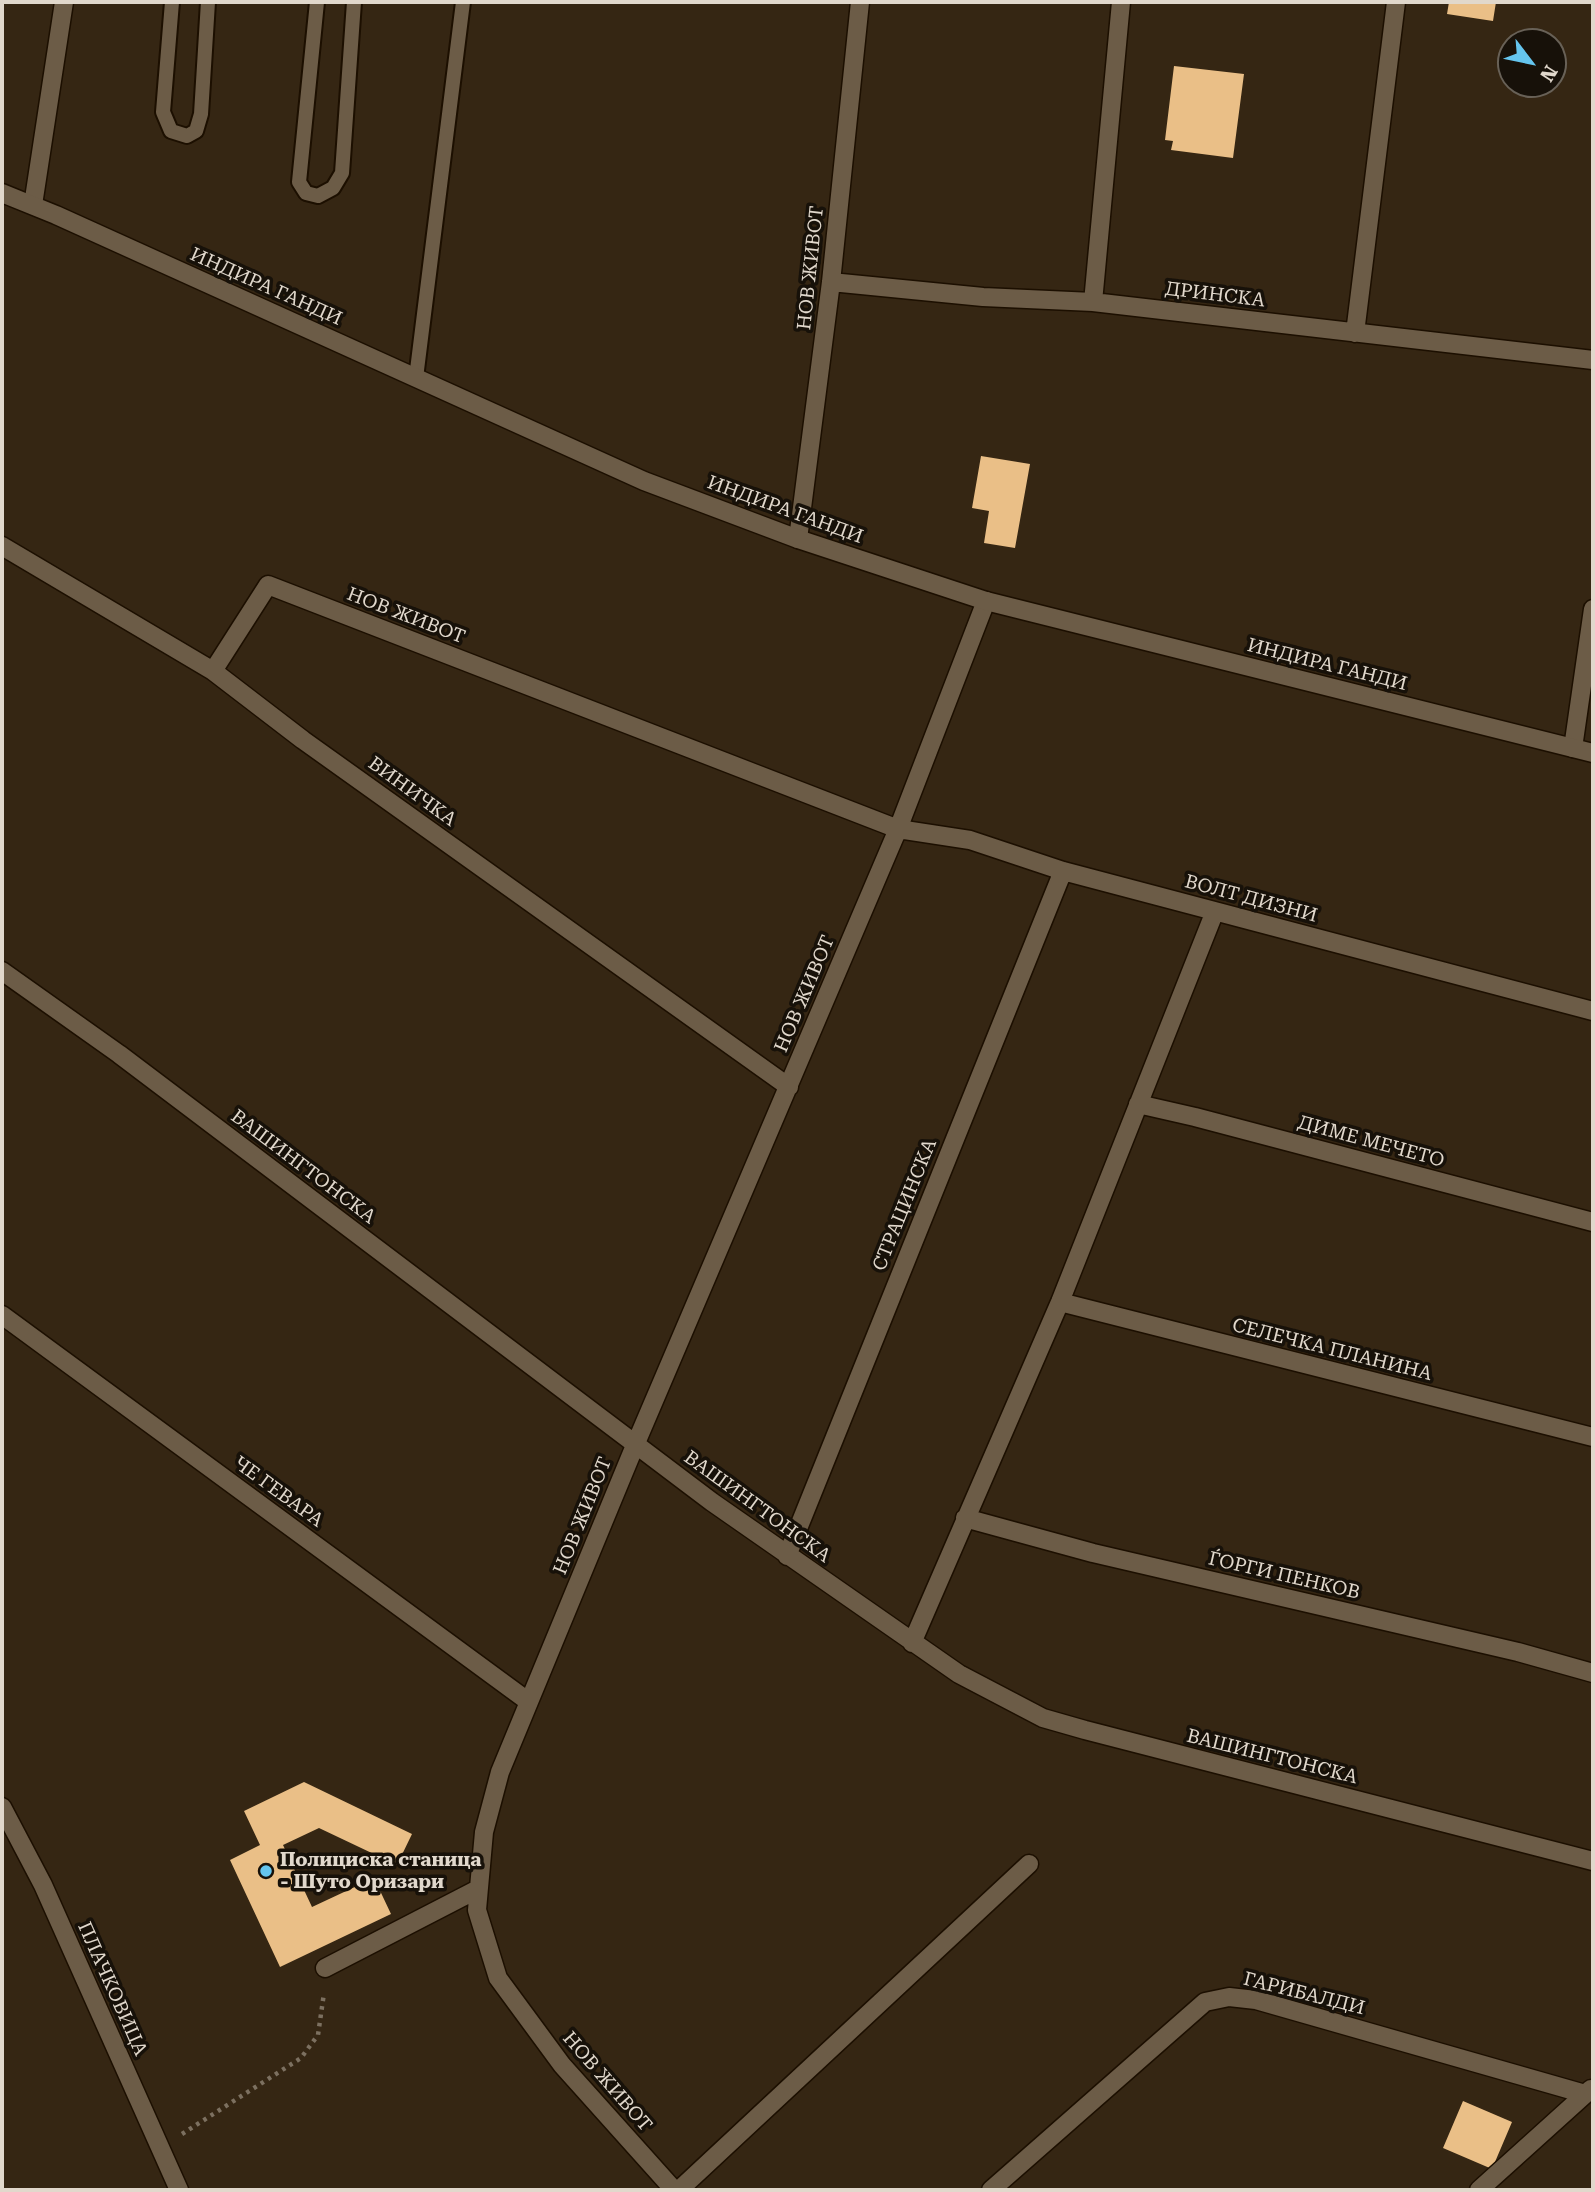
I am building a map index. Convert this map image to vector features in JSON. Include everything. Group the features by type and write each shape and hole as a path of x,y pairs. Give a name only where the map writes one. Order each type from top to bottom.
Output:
{"street":[{"path":"33,205 64,2"},
{"name":"НОВ ЖИВОТ","path":"798,539 831,282 860,2"},
{"path":"1093,302 1121,2"},
{"path":"1355,332 1396,2"},
{"name":"ИНДИРА ГАНДИ","path":"2,193 644,481 798,539 986,601 1593,753"},
{"name":"ДРИНСКА","path":"831,282 983,297 1093,302 1593,359"},
{"name":"ВИНИЧКА","path":"2,546 213,671 303,740 789,1087"},
{"name":"НОВ ЖИВОТ","path":"213,671 268,585 898,829"},
{"name":"НОВ ЖИВОТ","path":"676,2190 562,2065 498,1978 477,1910 484,1832 497,1784 529,1702 636,1443 898,829 986,601"},
{"path":"1573,748 1593,609"},
{"name":"ВОЛТ ДИЗНИ","path":"898,829 970,840 1063,871 1593,1011"},
{"name":"СТРАЦИНСКА","path":"787,1556 1063,871"},
{"path":"912,1643 1060,1302 1215,911"},
{"name":"ВАШИНГТОНСКА","path":"2,971 119,1054 787,1556 959,1674 1043,1718 1593,1861"},
{"name":"ДИМЕ МЕЧЕТО","path":"1138,1104 1593,1222"},
{"name":"СЕЛЕЧКА ПЛАНИНА","path":"1060,1302 1593,1437"},
{"name":"ЧЕ ГЕВАРА","path":"2,1315 529,1702"},
{"name":"ЃОРГИ ПЕНКОВ","path":"965,1518 1093,1553 1518,1652 1593,1673"},
{"name":"ПЛАЧКОВИЦА","path":"2,1807 43,1885 179,2190"},
{"path":"676,2190 1029,1864"},
{"path":"325,1968 478,1889"},
{"name":"ГАРИБАЛДИ","path":"991,2190 1205,2002 1229,1997 1256,2000 1589,2090"},
{"path":"1479,2190 1589,2090"}],"lane":[{"path":"172,2 163,112 171,131 187,136 196,131 201,114 208,2"},
{"path":"317,2 299,182 306,192 318,196 333,188 342,173 354,2"},
{"path":"416,378 463,2"}],"path":[{"path":"160,2147 301,2057 317,2035 324,2001 325,1968"}],"building":[{"path":"1449,2 1496,2 1493,21 1447,14"},
{"path":"1174,66 1244,74 1233,158 1171,150 1173,141 1165,140"},
{"path":"981,456 1030,464 1015,548 984,543 989,511 972,508"},
{"name":"Полициска станица - Шуто Оризари","path":"304,1782 412,1834 397,1865 319,1828 283,1845 312,1907 374,1878 391,1914 280,1967 230,1860 260,1845 244,1811"},
{"path":"1463,2101 1512,2122 1492,2169 1443,2148"}],"place":[{"name":"Полициска станица - Шуто Оризари","path":"266,1871"}]}
